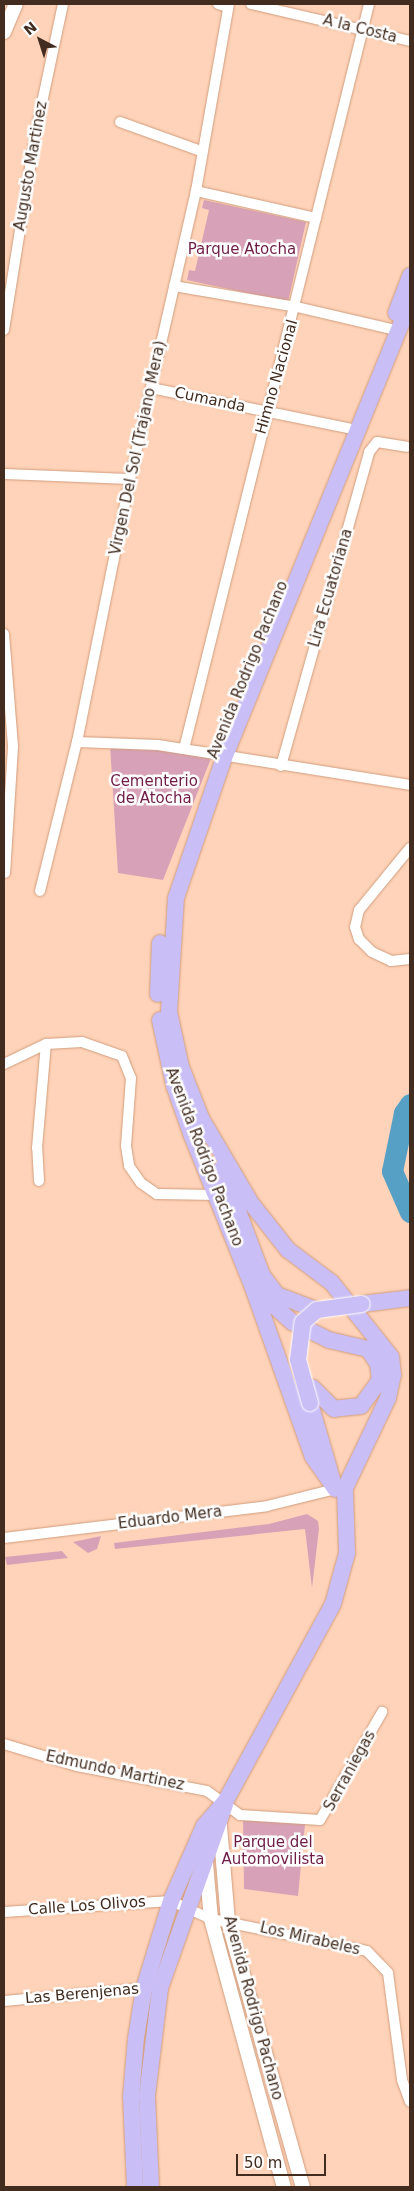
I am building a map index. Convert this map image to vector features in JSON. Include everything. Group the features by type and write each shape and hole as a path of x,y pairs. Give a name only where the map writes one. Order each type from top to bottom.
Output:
{"main road":[{"path":"4,32 16,4"},
{"name":"Avenida Rodrigo Pachano","path":"340,1489 313,1457 252,1284 174,1085 163,1044 158,965 168,892 219,757 394,330 410,276"},
{"name":"Avenida Rodrigo Pachano","path":"394,330 410,302"},
{"name":"Avenida Rodrigo Pachano","path":"213,1140 181,1067 173,1034 169,960 182,872 219,757"},
{"path":"213,1140 237,1215 262,1275 277,1295 317,1310 410,1298"},
{"path":"213,1140 251,1203 288,1250 332,1283 391,1356 388,1398 340,1489"},
{"path":"252,1284 284,1318 329,1340 368,1349 378,1364 380,1380 361,1406 334,1409 312,1395 302,1346 307,1329 319,1316 362,1304"},
{"path":"135,2187 139,2096 152,1988 179,1904 212,1826 298,1673 325,1614 338,1556 340,1489 296,1347 303,1322 317,1310"},
{"path":"179,1904 206,1854 212,1826"},
{"name":"Avenida Rodrigo Pachano","path":"212,1826 228,1920 299,2186"},
{"name":"Avenida Rodrigo Pachano","path":"206,1854 211,1919 243,2045 284,2187"},
{"path":"243,2045 261,2040"},
{"path":"139,2096 150,2187"}],"street":[{"name":"Augusto Martinez","path":"4,330 36,131 63,4"},
{"name":"A la Costa","path":"251,4 410,41"},
{"name":"Himno Nacional","path":"184,749 266,412 297,308 316,218 369,4"},
{"name":"Virgen Del Sol (Trajano Mera)","path":"40,891 77,742 130,479 196,191 225,5"},
{"path":"120,122 201,151"},
{"path":"196,191 316,218"},
{"path":"174,286 297,308 394,330"},
{"name":"Cumanda","path":"151,388 353,429"},
{"name":"Lira Ecuatoriana","path":"281,766 369,452 377,442 407,447"},
{"path":"4,474 130,479"},
{"path":"4,634 13,747 5,873"},
{"path":"77,742 184,749 219,757 410,785"},
{"path":"410,848 359,910 355,927 359,939 372,952 391,961 410,959"},
{"path":"4,1064 46,1044 82,1042 122,1056 131,1078 126,1146 129,1166 141,1183 157,1194 217,1195"},
{"path":"39,1182 37,1148 46,1044"},
{"name":"Eduardo Mera","path":"4,1538 267,1506 340,1489"},
{"name":"Serraniegas","path":"226,1802 240,1815 323,1819 382,1712"},
{"name":"Edmundo Martinez","path":"4,1744 77,1766 207,1791 226,1802"},
{"path":"179,1904 211,1919"},
{"name":"Calle Los Olivos","path":"4,1912 179,1904"},
{"name":"Los Mirabeles","path":"211,1919 228,1920 367,1951 380,1960 388,1973 402,2080 410,2102"},
{"name":"Las Berenjenas","path":"4,2001 152,1988"}],"green space":[{"name":"Parque Atocha","path":"204,200 306,222 288,302 187,280 189,270 195,271 209,210 202,208"},
{"name":"Cementerio de Atocha","path":"110,745 212,756 163,880 118,873"},
{"path":"307,1514 318,1521 319,1529 312,1588 305,1529 115,1549 114,1543 269,1524"},
{"path":"101,1536 97,1549 88,1553 73,1542"},
{"path":"62,1551 68,1558 7,1565 5,1557"},
{"name":"Parque del Automovilista","path":"243,1818 305,1824 298,1896 244,1889"}],"waterway":[{"path":"410,1104 404,1113 392,1171 410,1212"}]}
